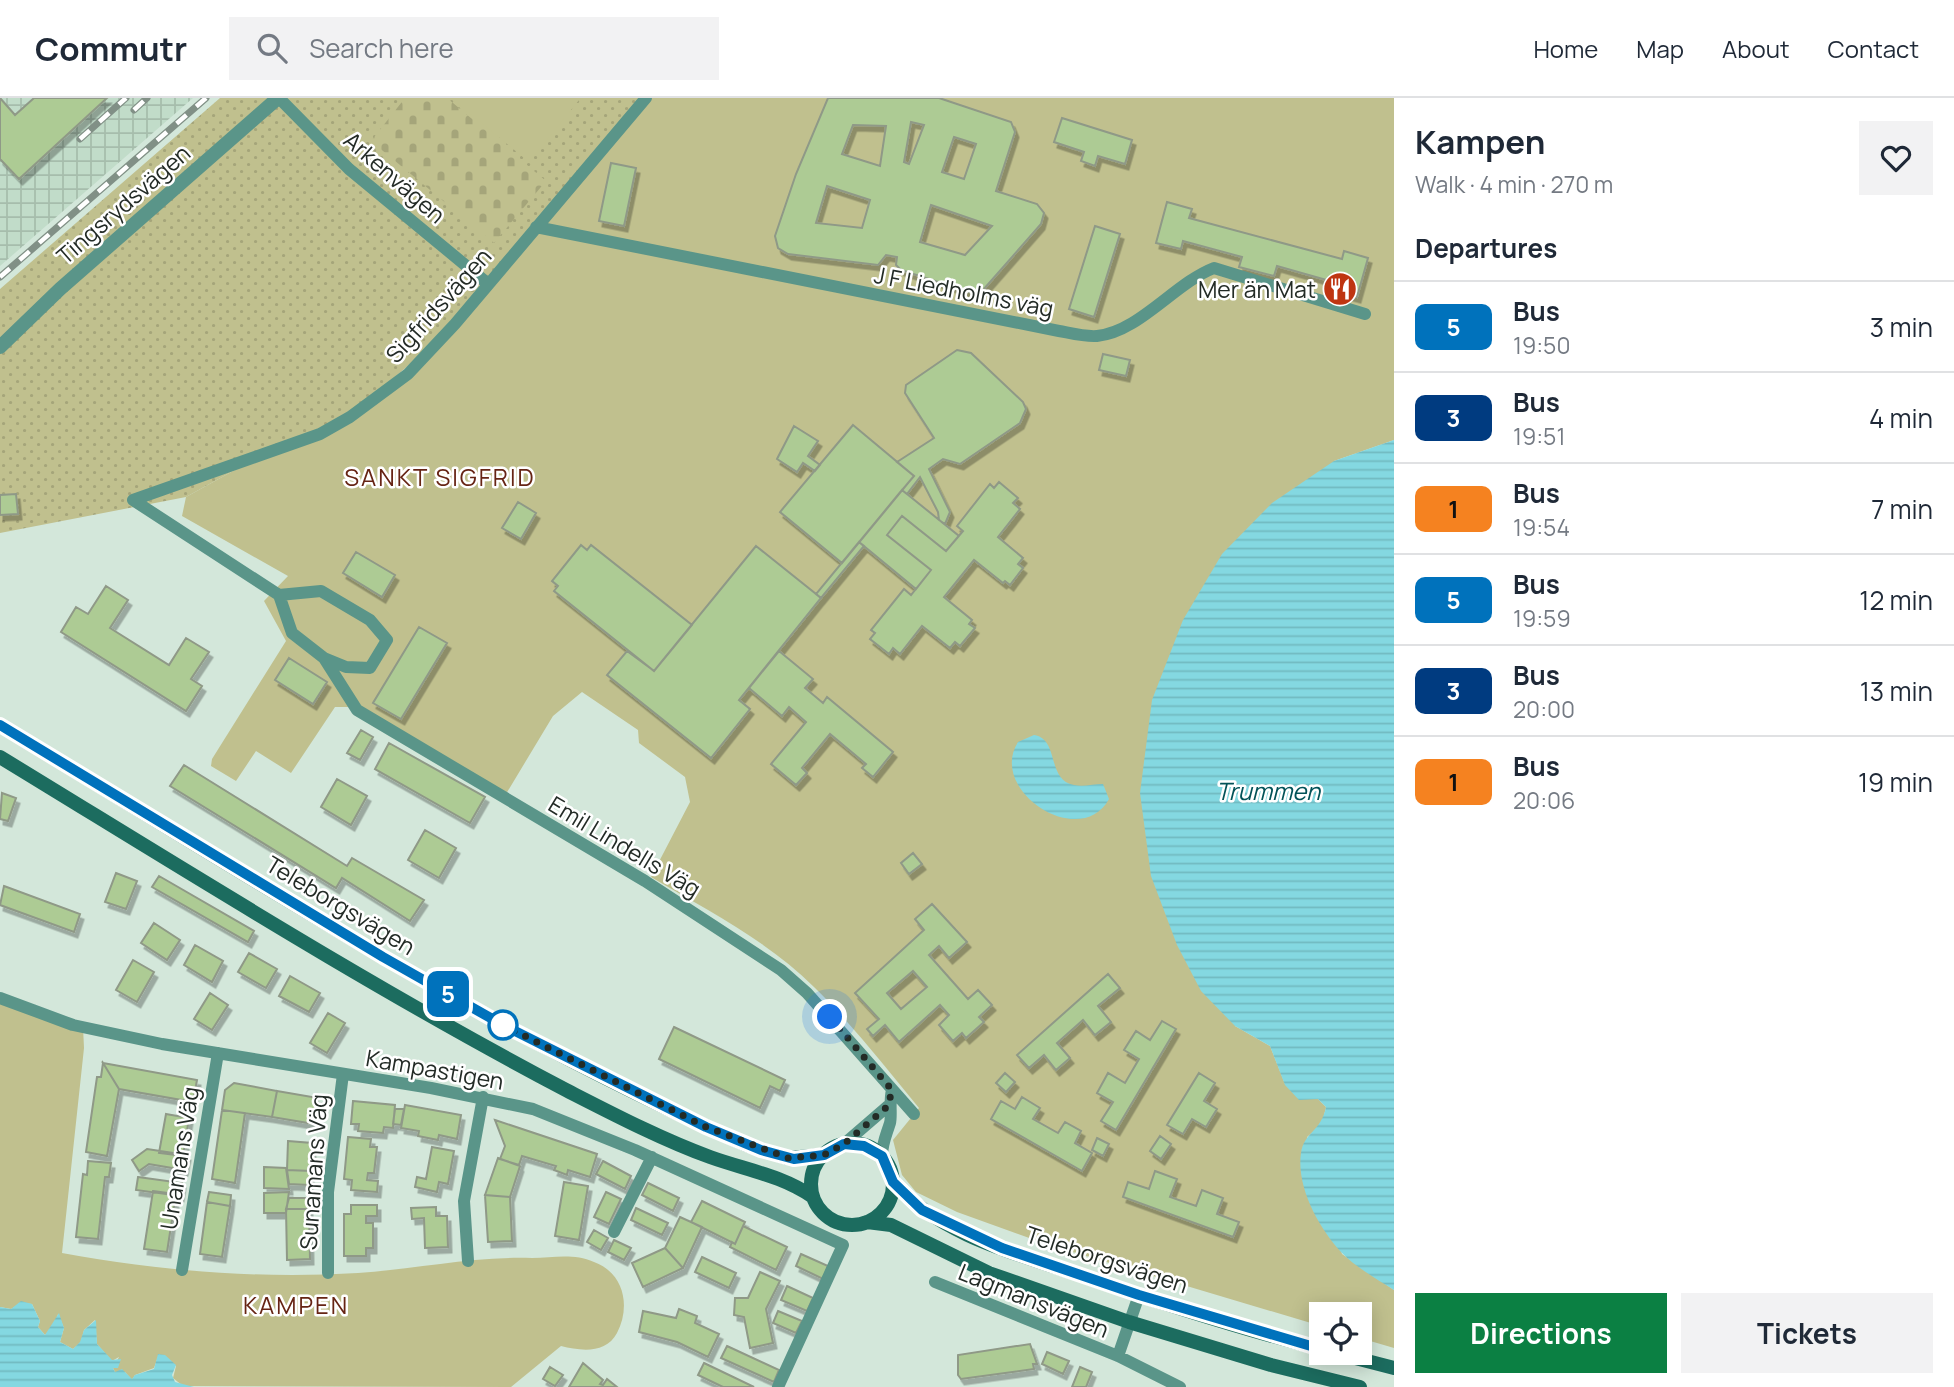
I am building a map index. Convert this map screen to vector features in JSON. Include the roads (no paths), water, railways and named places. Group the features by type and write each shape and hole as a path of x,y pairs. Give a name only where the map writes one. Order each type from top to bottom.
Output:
{"main road":[{"name":"Teleborgsvägen","path":"0,725 383,957 503,1025 747,1145 788,1158 824,1155"},
{"path":"0,757 371,984 490,1050 655,1133 711,1157 793,1183 813,1197 823,1213 839,1223 891,1225 989,1273 1129,1322 1271,1365 1360,1387"},
{"path":"813,1197 813,1174 824,1155 844,1144 864,1146 882,1156 893,1182 892,1192 884,1210 867,1222"},
{"name":"Teleborgsvägen","path":"893,1182 908,1199 939,1220 1002,1248 1139,1295 1309,1345"},
{"path":"1372,1362 1394,1368"}],"street":[{"name":"Arkenvägen","path":"279,98 349,169 487,284"},
{"name":"Tingsrydsvägen","path":"0,347 60,289 279,98"},
{"name":"Sigfridsvägen","path":"279,595 133,500 320,434 350,417 408,373 455,324 646,98"},
{"name":"J F Liedholms väg","path":"536,226 1047,329 1097,336 1129,325 1195,275 1214,268 1365,314"},
{"name":"Emil Lindells Väg","path":"321,591 370,620 387,640 370,668 346,667 324,658 292,633 279,595 321,591"},
{"name":"Emil Lindells Väg","path":"324,658 357,710 656,888 781,970 807,993 914,1114"},
{"name":"Kampastigen","path":"0,998 74,1025 483,1097 533,1109 652,1157 843,1245 778,1387"},
{"name":"Unamans Väg","path":"182,1270 218,1052"},
{"name":"Sunamans Väg","path":"328,1273 328,1192 343,1074"},
{"path":"882,1156 883,1139 891,1122 888,1106 892,1090"},
{"path":"468,1261 464,1201 483,1097"},
{"path":"844,1144 888,1106"},
{"path":"614,1232 652,1157"},
{"name":"Lagmansvägen","path":"935,1282 1118,1356 1180,1387"},
{"name":"Lagmansvägen","path":"1118,1356 1139,1295"}],"water":[{"name":"Trummen","path":"1394,440 1394,1290 1359,1268 1341,1252 1317,1219 1302,1179 1301,1153 1305,1140 1320,1122 1326,1107 1318,1099 1299,1100 1285,1085 1270,1046 1235,1026 1201,991 1177,945 1151,876 1140,793 1152,700 1183,620 1222,554 1272,503 1334,461"},
{"path":"1034,735 1047,744 1056,768 1065,782 1077,786 1103,784 1109,799 1096,813 1079,819 1060,817 1041,808 1026,795 1015,779 1012,761 1018,742"},
{"path":"21,1301 32,1304 40,1321 38,1327 45,1335 59,1313 64,1328 60,1342 73,1349 80,1342 84,1330 96,1320 97,1344 112,1360 121,1359 118,1368 113,1368 115,1372 122,1369 132,1379 135,1375 154,1369 158,1354 165,1355 176,1365 172,1375 175,1382 194,1387 0,1387 0,1307 11,1309"}],"railway":[{"path":"80,139 126,98"},
{"path":"134,110 147,98"},
{"path":"0,277 206,98"}],"place":[{"name":"Mer än Mat","path":"1340,289"}],"district":[{"name":"SANKT SIGFRID","path":"440,476"},
{"name":"KAMPEN","path":"296,1304"}]}
